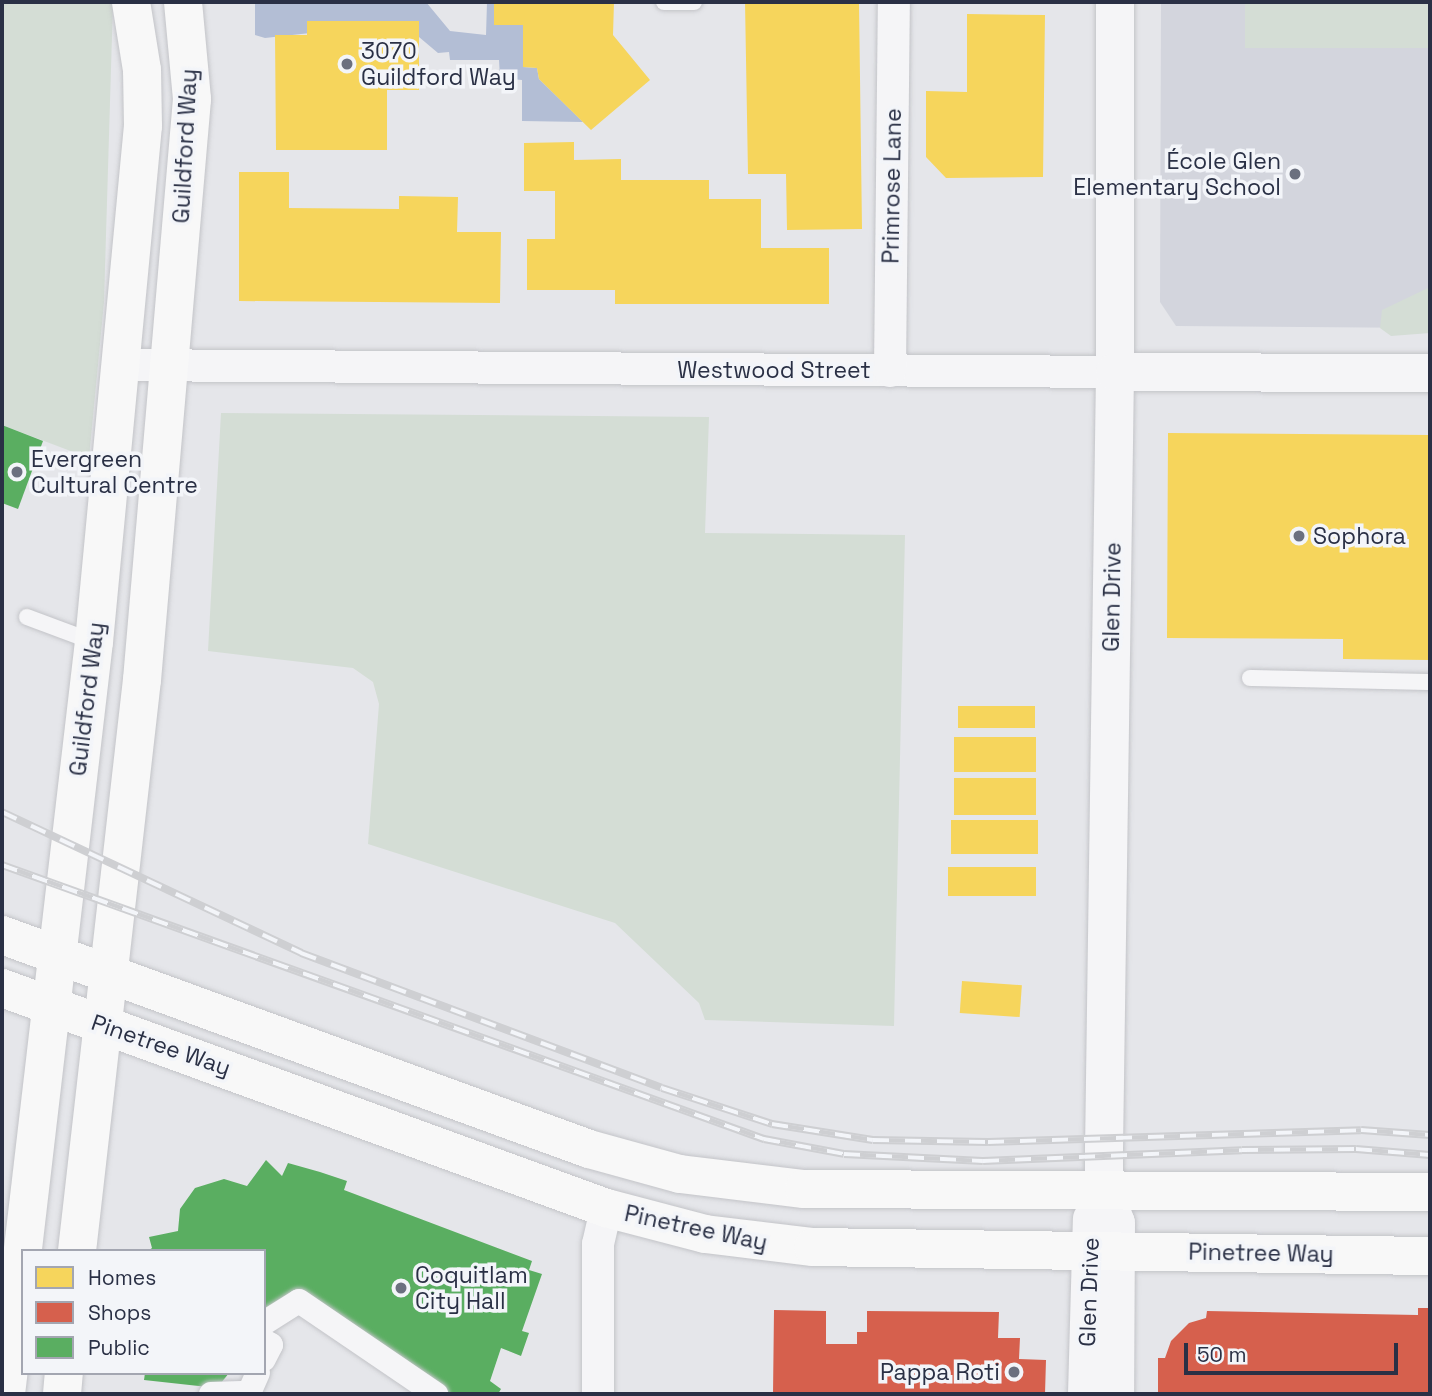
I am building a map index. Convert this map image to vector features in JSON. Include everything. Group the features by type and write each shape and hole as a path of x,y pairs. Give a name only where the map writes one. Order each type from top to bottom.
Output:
{"main road":[{"name":"Guildford Way","path":"23,1249 94,642 118,365 143,126 142,70 131,2"},
{"name":"Guildford Way","path":"77,1249 142,680 192,99 183,2"},
{"name":"Pinetree Way","path":"2,935 589,1149 680,1174 793,1189 1430,1192"},
{"name":"Pinetree Way","path":"2,988 606,1208 673,1227 771,1244 1430,1256"},
{"path":"606,1208 680,1174"},
{"name":"Guildford Way","path":"6,1394 21,1265"},
{"path":"62,1394 64,1375"}],"street":[{"name":"Primrose Lane","path":"891,371 894,2"},
{"name":"Glen Drive","path":"1115,2 1115,372 1104,1192 1094,1209 1103,1250 1115,1394"},
{"name":"Westwood Street","path":"118,365 1430,373"},
{"path":"597,1394 598,1252 606,1208"},
{"name":"Glen Drive","path":"1087,1394 1103,1250"},
{"path":"266,1322 299,1301 436,1394"},
{"path":"211,1394 249,1393 257,1375"}],"lane":[{"path":"664,2 694,2"},
{"path":"27,617 94,642"},
{"path":"1250,678 1430,682"}],"shaded area":[{"path":"2,2 113,2 104,302 89,458 2,425"},
{"name":"École Glen Elementary School","path":"1161,2 1430,2 1430,328 1176,326 1160,302"},
{"path":"1245,2 1430,2 1430,48 1245,48"},
{"path":"1430,287 1430,333 1391,336 1380,328 1382,310"},
{"path":"221,413 709,417 705,533 905,535 894,1026 705,1020 699,1003 615,923 368,844 379,704 373,682 353,668 208,651"}],"water":[{"path":"255,2 426,2 450,31 486,35 487,2 494,2 494,25 523,25 523,67 537,68 539,79 583,122 522,121 522,80 500,78 499,60 450,60 449,52 438,53 419,37 419,21 265,38 255,35"}],"building: Homes":[{"path":"494,2 614,2 613,35 650,80 591,130 539,79 537,68 523,67 523,25 494,25"},
{"path":"745,2 859,2 862,229 787,230 786,174 748,174"},
{"path":"967,14 1045,15 1043,177 946,178 926,157 926,91 967,92"},
{"name":"3070 Guildford Way","path":"307,21 419,21 419,90 387,90 387,150 276,150 275,35 307,35"},
{"path":"574,142 574,160 621,159 621,180 709,180 709,199 761,199 761,248 829,248 829,304 615,304 615,290 527,290 527,239 555,239 555,191 524,191 524,143"},
{"path":"239,172 289,172 289,208 399,209 399,196 458,197 457,232 501,232 500,303 239,301"},
{"name":"Sophora","path":"1168,433 1430,435 1430,660 1343,659 1343,639 1167,638"},
{"path":"958,706 1035,706 1035,728 958,728"},
{"path":"954,737 1036,737 1036,772 954,772"},
{"path":"954,778 1036,778 1036,815 954,815"},
{"path":"951,820 1038,820 1038,854 951,854"},
{"path":"948,867 1036,867 1036,896 948,896"},
{"path":"962,981 1022,985 1020,1017 960,1013"},
{"path":"1418,1308 1430,1308 1430,1394 1399,1394 1400,1374 1389,1373 1389,1342 1395,1343 1395,1323 1418,1323"},
{"path":"901,1372 1005,1374 1005,1394 901,1394"}],"building: Shops":[{"path":"1418,1308 1430,1308 1430,1394 1158,1394 1158,1358 1165,1358 1171,1341 1189,1323 1206,1318 1207,1311 1418,1315"},
{"path":"774,1310 826,1311 826,1344 857,1344 857,1332 867,1332 867,1311 999,1312 998,1338 1020,1338 1019,1359 1046,1360 1045,1394 773,1394"}],"building: Public":[{"name":"Evergreen Cultural Centre","path":"2,425 43,441 18,509 2,503"},
{"name":"Coquitlam City Hall","path":"266,1160 282,1176 288,1163 347,1181 344,1190 532,1261 529,1270 542,1274 522,1331 529,1333 521,1356 501,1348 490,1381 501,1389 498,1394 436,1394 299,1301 266,1322 266,1249 151,1249 149,1237 178,1231 180,1209 195,1188 224,1179 247,1186"},
{"path":"145,1375 227,1375 217,1388 144,1380"}],"railway":[{"path":"2,812 301,953 662,1088 772,1124 873,1140 988,1142 1361,1130 1430,1135"},
{"path":"2,865 764,1139 844,1154 983,1161 1242,1150 1356,1149 1430,1155"}],"place":[{"name":"3070 Guildford Way","path":"347,64"},
{"name":"École Glen Elementary School","path":"1295,174"},
{"name":"Evergreen Cultural Centre","path":"17,472"},
{"name":"Sophora","path":"1299,536"},
{"name":"Coquitlam City Hall","path":"401,1288"},
{"name":"Pappa Roti","path":"1014,1372"}]}
